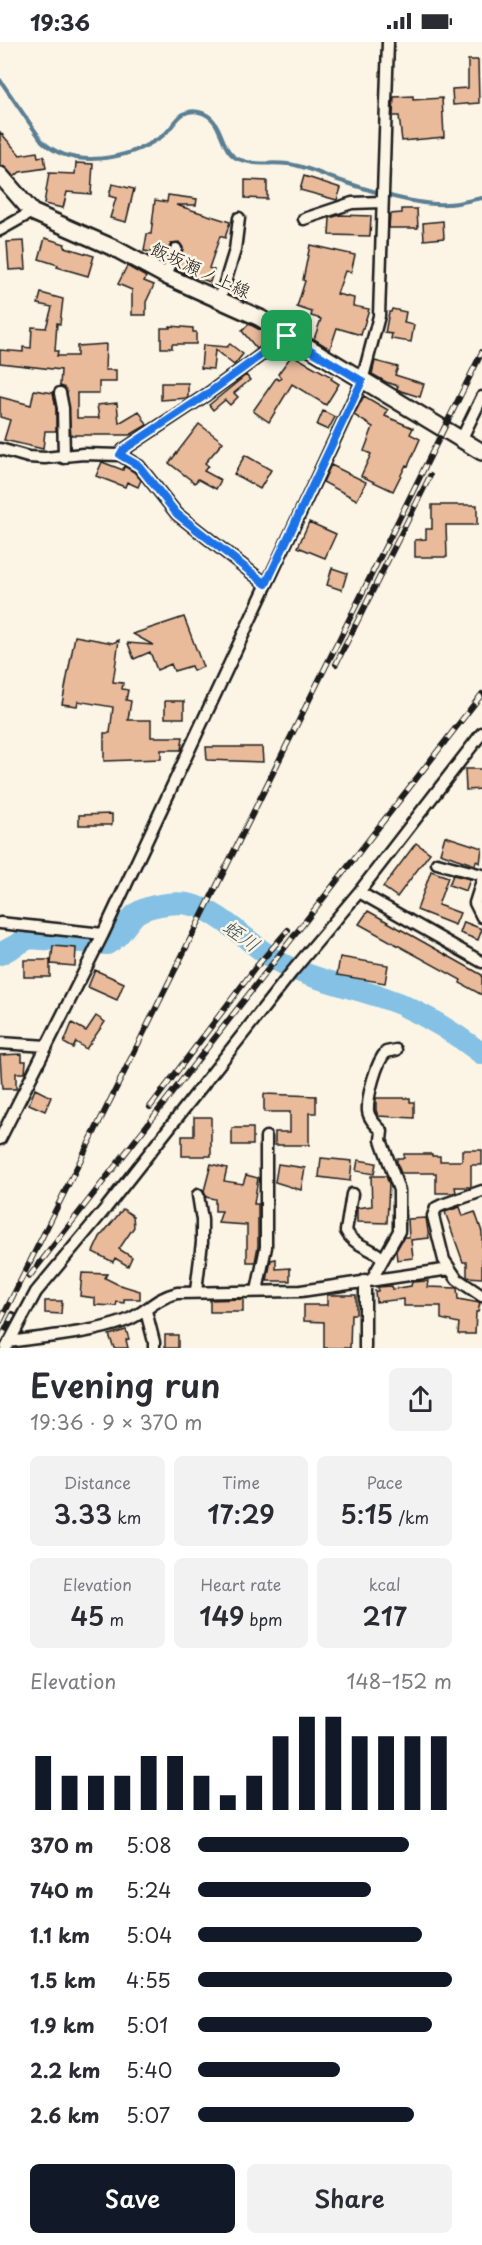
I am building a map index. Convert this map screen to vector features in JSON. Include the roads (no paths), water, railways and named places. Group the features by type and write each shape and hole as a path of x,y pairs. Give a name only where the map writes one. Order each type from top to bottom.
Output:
{"main road":[{"name":"飯坂瀬ノ上線","path":"0,175 32,212 114,248 166,276 220,298 260,318 482,452"}],"street":[{"path":"0,1139 94,953 362,381 379,316 388,42"},
{"path":"304,219 352,203 382,201"},
{"path":"0,230 32,212"},
{"path":"220,298 235,250 239,218"},
{"path":"166,276 176,249"},
{"path":"120,455 123,450 206,395 287,336"},
{"path":"60,393 63,408 64,458"},
{"path":"461,440 482,397"},
{"path":"0,449 28,457 120,455 139,466 177,514 266,584"},
{"path":"8,1345 36,1292 106,1208 291,973 359,892 482,733"},
{"path":"437,863 482,875"},
{"path":"482,880 475,903 482,917"},
{"path":"359,892 482,962"},
{"path":"0,923 102,936"},
{"path":"0,1043 47,1046"},
{"path":"365,1348 369,1280 399,1231 399,1190 381,1140 382,1131 371,1119 368,1111 379,1060 386,1052 396,1050"},
{"path":"257,1291 266,1247 266,1137"},
{"path":"482,1191 442,1205 434,1212 444,1260 458,1279 482,1296"},
{"path":"352,1194 346,1232 361,1246 376,1252 382,1258"},
{"path":"196,1291 202,1242 202,1220 198,1195"},
{"path":"8,1345 104,1327 146,1311 152,1303 164,1296 196,1291 301,1291 450,1269"},
{"path":"146,1311 154,1348"}],"waterway":[{"path":"0,80 42,141 69,156 85,159 101,158 133,151 161,137 181,115 192,111 207,115 217,127 227,149 232,155 244,161 300,166 405,200 450,204 482,198"},
{"name":"蛭川","path":"0,954 29,938 107,944 143,910 168,904 192,905 213,914 266,954 290,968 400,1004 442,1027 482,1054"}],"railway":[{"path":"0,1322 482,352"},
{"path":"336,664 430,476"},
{"path":"29,1277 482,694"},
{"path":"150,1107 256,967 288,930"},
{"path":"0,1341 13,1314"}]}
